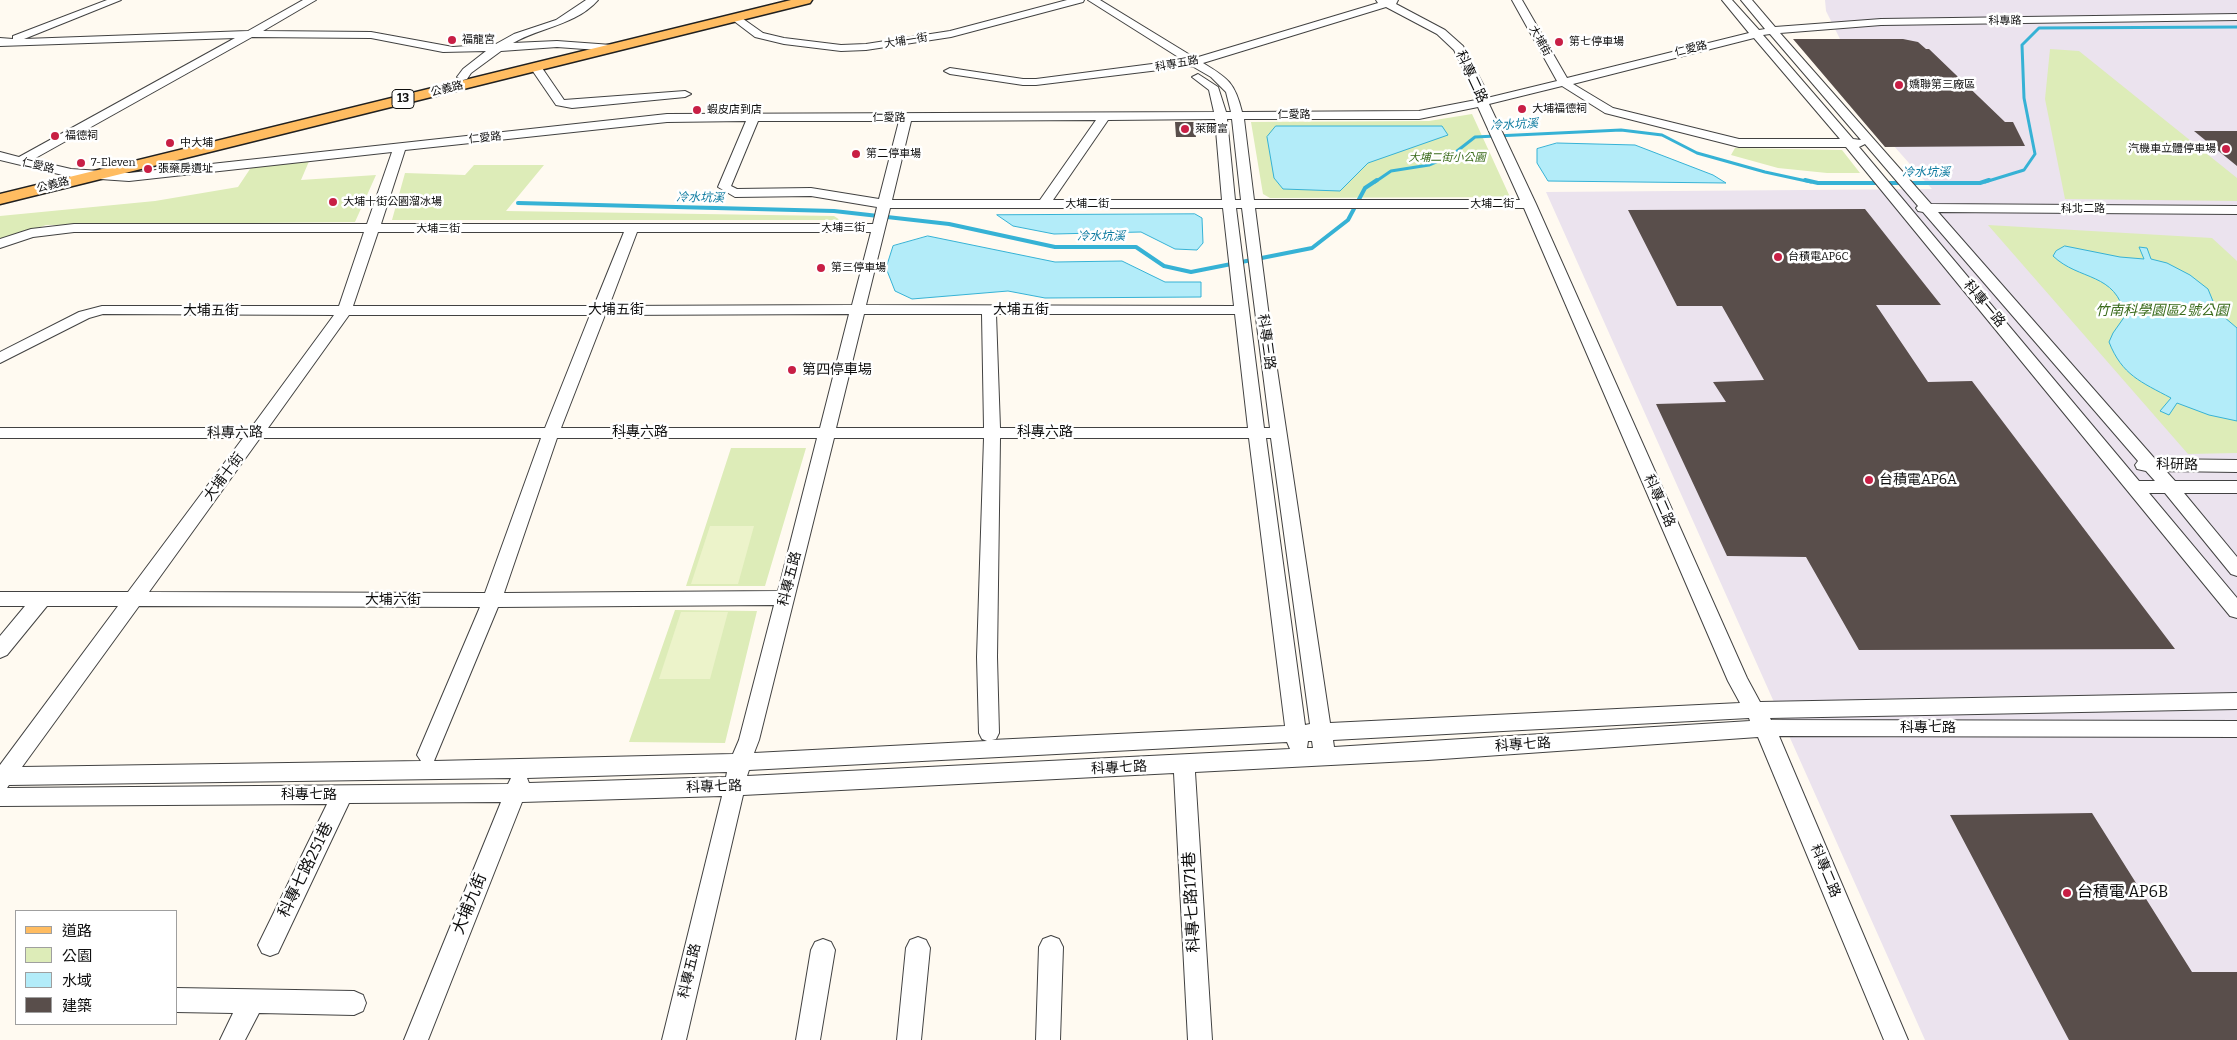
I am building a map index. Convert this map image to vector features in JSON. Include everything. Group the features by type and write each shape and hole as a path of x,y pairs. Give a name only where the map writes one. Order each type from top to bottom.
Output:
{"main road":[{"name":"公義路","path":"0,190 779,0"},
{"name":"公義路","path":"0,199 806,0"}],"street":[{"path":"1,43 116,0"},
{"path":"20,162 311,0"},
{"path":"463,76 497,48 518,36 560,22 593,0"},
{"name":"大埔一街","path":"735,18 759,34 821,47 850,48 951,34 1078,0"},
{"name":"科專三路","path":"1078,0 1214,89 1221,115 1229,204 1257,433 1300,758"},
{"name":"科專三路","path":"1093,0 1215,75 1231,91 1237,114 1247,204 1325,757"},
{"name":"大埔街","path":"1517,0 1563,82"},
{"name":"科專一路","path":"1728,0 1894,194 2237,611"},
{"name":"科專一路","path":"1746,0 2170,488 2237,569"},
{"name":"科專五路","path":"950,71 1023,82 1036,82 1178,66 1388,1"},
{"name":"科專二路","path":"1388,1 1441,32 1459,48 1481,92 1482,102 1529,204 1738,682 1765,728 1896,1040"},
{"name":"科專路","path":"1772,30 1881,22 2237,18"},
{"name":"仁愛路","path":"0,156 71,173 129,177 668,118 906,118 1237,114 1419,115 1482,102 1772,30"},
{"path":"1,43 249,34 372,34 439,49 557,44 612,48"},
{"path":"536,67 560,103 572,104 686,94"},
{"path":"1563,82 1609,111 1738,143 1872,143"},
{"path":"1044,204 1105,116"},
{"name":"大埔二街","path":"754,118 724,187 735,193 811,192 881,216 1044,204 1529,204"},
{"name":"科專五路","path":"674,1040 740,762 749,740 786,598 906,118"},
{"name":"大埔十街","path":"1,778 258,432 344,312 400,147"},
{"name":"科北二路","path":"1933,214 2237,210"},
{"path":"1908,213 1933,214"},
{"name":"科北二路","path":"1933,214 2237,220"},
{"name":"大埔三街","path":"0,244 31,233 74,228 632,228 881,216"},
{"path":"427,755 492,600 494,588 551,432 632,228"},
{"name":"大埔五街","path":"0,358 84,315 102,310 344,312 1243,310"},
{"path":"989,310 991,432 987,657 989,733"},
{"name":"科專六路","path":"0,433 1279,433"},
{"name":"科研路","path":"2117,465 2237,466"},
{"name":"科研路","path":"2136,487 2237,487"},
{"name":"大埔六街","path":"0,599 492,600 786,598"},
{"path":"0,650 41,600"},
{"name":"科專七路","path":"1,778 525,769 740,762 1754,710 2237,701"},
{"name":"科專七路","path":"0,797 516,793 734,786 1325,757 1765,728 2237,729"},
{"name":"科專七路171巷","path":"1184,764 1200,1040"},
{"name":"大埔九街","path":"416,1040 525,769"},
{"name":"科專七路251巷","path":"270,945 342,795"},
{"path":"1048,1040 1051,947"},
{"path":"908,1040 918,948"},
{"path":"808,1040 822,950"},
{"path":"178,1000 354,1003"},
{"path":"232,1040 252,1002"}],"shaded area":[{"path":"1825,0 2237,0 2237,1040 1925,1040 1546,192 1932,189 1893,145 1826,11"}],"green space":[{"path":"2050,49 2079,51 2237,178 2237,201 2065,199 2045,99"},
{"name":"大埔二街小公園","path":"1472,114 1510,197 1270,198 1263,194 1251,122 1429,121"},
{"path":"1735,148 1842,150 1860,173 1827,173 1778,168 1731,155"},
{"path":"310,159 301,180 376,175 355,222 46,225 0,241 0,216 155,201 238,187 252,166"},
{"path":"474,165 544,165 506,211 834,216 840,220 392,220 405,173 465,175"},
{"name":"竹南科學園區2號公園","path":"1988,225 2212,238 2237,261 2237,453 2188,454"},
{"path":"731,448 806,448 765,586 686,586"},
{"path":"710,526 754,526 738,584 691,584"},
{"path":"675,610 757,611 725,743 629,742"},
{"path":"681,612 728,612 710,679 659,679"}],"water":[{"path":"1276,126 1442,126 1448,135 1368,163 1340,191 1283,189 1274,178 1267,137"},
{"path":"1557,143 1635,145 1713,175 1726,183 1548,181 1537,163 1537,149"},
{"path":"1195,214 1202,218 1203,243 1197,250 1175,249 1141,232 1054,234 1013,226 997,215"},
{"path":"928,236 1055,262 1122,261 1165,282 1201,282 1201,297 1045,298 1008,291 912,299 895,291 886,268 893,246"},
{"path":"2065,246 2120,257 2144,259 2139,247 2147,248 2151,259 2167,263 2190,275 2208,289 2217,311 2237,328 2237,421 2209,415 2177,403 2169,415 2160,411 2171,398 2142,382 2126,370 2109,342 2125,316 2120,302 2114,292 2105,284 2074,270 2053,256 2056,251"}],"building":[{"name":"嬌聯第三廠區","path":"1793,39 1903,39 1918,42 1926,49 1929,49 2005,122 2013,122 2025,146 1885,147"},
{"name":"萊爾富","path":"1175,122 1194,122 1196,137 1176,137"},
{"name":"汽機車立體停車場","path":"2194,131 2237,131 2237,166"},
{"name":"台積電AP6A","path":"1865,209 1941,305 1876,305 1928,382 1972,381 2175,649 1859,650 1806,557 1727,556 1656,404 1726,402 1713,382 1764,380 1722,306 1677,306 1628,210"},
{"name":"台積電 AP6B","path":"2092,813 2192,972 2237,972 2237,1040 2069,1040 1950,815"}],"waterway":[{"name":"冷水坑溪","path":"1985,182 2024,170 2035,154 2024,98 2022,45 2039,28 2237,27"},
{"name":"冷水坑溪","path":"1375,182 1391,171 1429,165 1452,155 1475,137 1621,130 1662,135 1697,153 1765,172 1811,182"},
{"name":"冷水坑溪","path":"518,203 834,211 949,224 1055,247 1136,247 1164,266 1191,272 1312,248 1348,220 1365,188 1377,180"},
{"name":"冷水坑溪","path":"1805,180 1818,183 1980,183 1989,180"}],"place":[{"name":"福龍宮","path":"452,40"},
{"name":"第七停車場","path":"1559,42"},
{"name":"嬌聯第三廠區","path":"1899,85"},
{"name":"大埔福德祠","path":"1522,109"},
{"name":"蝦皮店到店","path":"697,110"},
{"name":"萊爾富","path":"1185,129"},
{"name":"福德祠","path":"55,136"},
{"name":"中大埔","path":"170,143"},
{"name":"汽機車立體停車場","path":"2226,149"},
{"name":"第二停車場","path":"856,154"},
{"name":"7-Eleven","path":"81,163"},
{"name":"張藥房遺址","path":"148,169"},
{"name":"大埔十街公園溜冰場","path":"333,202"},
{"name":"台積電AP6C","path":"1778,257"},
{"name":"第三停車場","path":"821,268"},
{"name":"第四停車場","path":"792,370"},
{"name":"台積電AP6A","path":"1869,480"},
{"name":"台積電 AP6B","path":"2067,893"}]}
